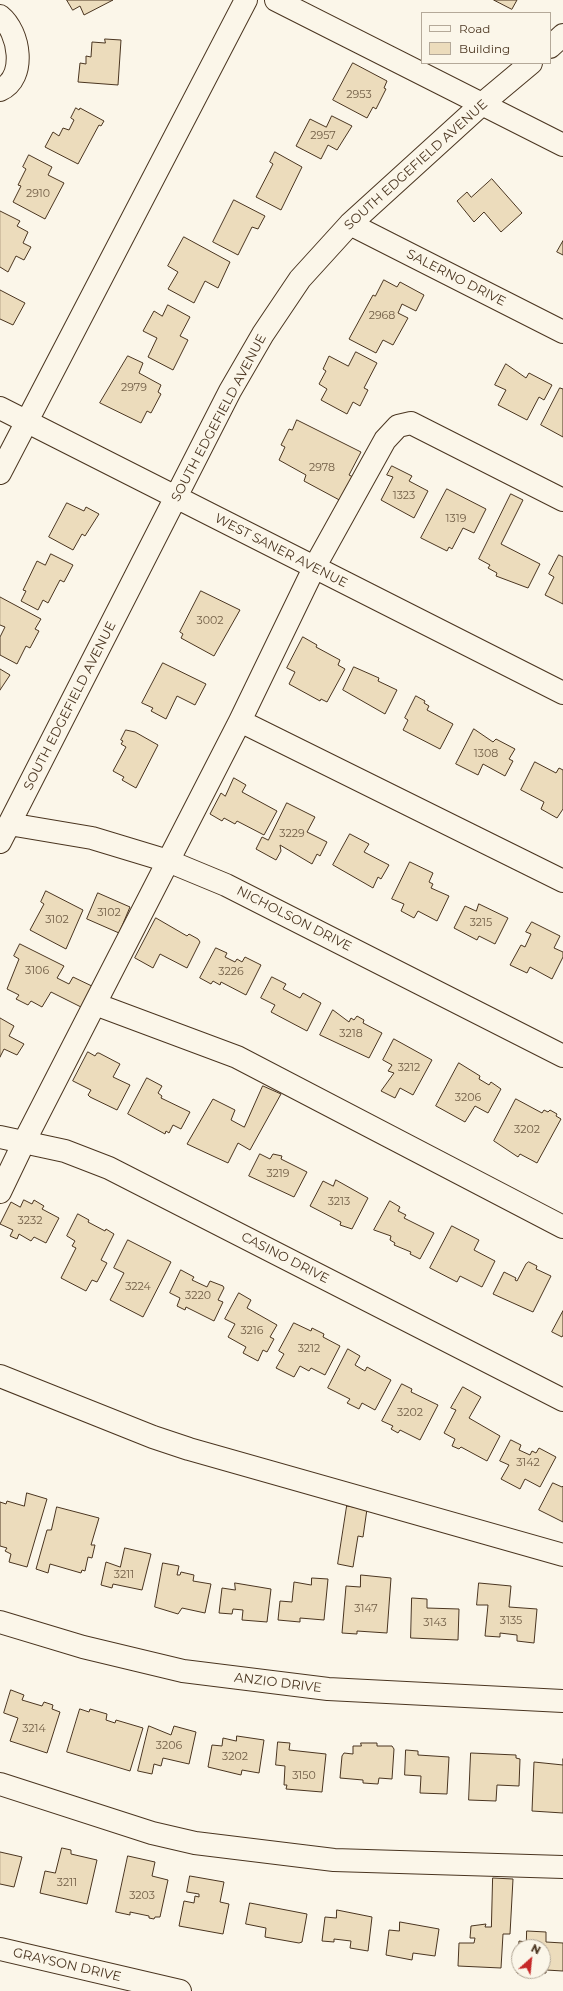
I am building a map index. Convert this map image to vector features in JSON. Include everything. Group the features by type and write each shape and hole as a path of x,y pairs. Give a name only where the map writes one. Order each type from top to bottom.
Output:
{"street":[{"path":"0,473 246,0"},
{"path":"276,0 563,145"},
{"path":"0,16 14,36 18,57 15,74 6,87 0,90"},
{"path":"551,45 563,36"},
{"name":"SOUTH EDGEFIELD AVENUE","path":"5,833 230,391 263,334 300,279 350,224 482,104 530,64"},
{"name":"SALERNO DRIVE","path":"350,224 563,332"},
{"name":"WEST SANER AVENUE","path":"0,408 563,693"},
{"path":"0,1192 24,1142 240,721 314,568 385,440 398,426 411,423 563,500"},
{"path":"240,721 563,881"},
{"name":"NICHOLSON DRIVE","path":"5,833 92,838 168,862 226,885 563,1056"},
{"path":"95,1004 236,1057 563,1227"},
{"name":"CASINO DRIVE","path":"0,1137 65,1151 109,1168 563,1400"},
{"path":"0,1376 153,1437 189,1449 563,1555"},
{"name":"ANZIO DRIVE","path":"0,1622 84,1647 183,1671 328,1689 563,1701"},
{"path":"0,1784 152,1833 194,1843 334,1860 563,1867"},
{"name":"GRAYSON DRIVE","path":"0,1949 180,1991"}],"building":[{"path":"67,0 113,0 84,15 80,6 73,10"},
{"path":"494,0 517,0 512,9"},
{"path":"105,39 121,40 118,85 78,82 80,63 86,64 86,56 91,57 92,42 105,43"},
{"path":"353,63 387,81 384,88 386,89 376,109 373,107 367,118 333,100"},
{"path":"76,108 79,110 80,108 104,121 101,126 99,125 78,164 45,147 53,132 59,136 63,128 69,130 74,120 71,118"},
{"path":"332,116 352,126 337,150 328,145 321,159 296,146 310,119 326,127"},
{"path":"275,152 302,167 281,210 256,197 273,164 270,162"},
{"path":"29,155 52,167 48,175 64,183 45,219 13,202 21,186 18,185 26,169 23,167"},
{"path":"492,179 522,213 501,232 484,212 474,222 457,201 467,192 471,197"},
{"path":"234,200 265,216 258,229 252,227 238,255 213,242"},
{"path":"0,211 20,221 17,226 28,232 23,243 31,247 24,260 16,256 8,272 0,267"},
{"path":"184,237 230,262 218,288 205,281 194,303 168,289 178,272 168,266"},
{"path":"563,241 563,255 557,252"},
{"path":"384,280 397,287 400,282 424,295 416,311 402,304 398,313 408,318 393,345 383,340 376,353 349,339 373,295 375,296"},
{"path":"0,290 25,303 13,325 0,319"},
{"path":"168,305 190,317 180,336 188,340 173,370 148,357 157,338 143,331 154,311 162,316"},
{"path":"356,352 377,363 364,388 368,390 360,406 353,402 347,414 321,400 327,389 319,384 326,371 323,369 329,356 348,366"},
{"path":"128,356 143,363 139,373 161,385 158,392 161,394 151,413 147,411 141,423 100,403"},
{"path":"506,364 526,378 529,373 552,385 544,400 539,397 527,420 498,405 506,390 495,385"},
{"path":"560,388 563,389 563,437 541,425"},
{"path":"297,420 361,452 349,475 357,479 345,503 304,481 306,475 279,460 285,447 281,445 289,429 292,430"},
{"path":"392,466 412,476 409,481 428,491 414,518 381,500 393,477 387,475"},
{"path":"447,489 486,509 474,533 463,528 452,549 449,547 447,551 421,538"},
{"path":"511,494 523,500 501,544 540,564 528,588 496,576 497,573 488,568 490,565 479,559"},
{"path":"67,503 84,511 86,507 99,514 85,536 82,534 73,550 49,537"},
{"path":"51,554 73,565 64,582 60,580 48,603 43,600 38,610 21,601 26,591 23,590 37,561 45,565"},
{"path":"559,555 563,557 563,604 545,595 554,577 549,574"},
{"path":"201,591 240,610 214,656 181,638 183,634 180,632"},
{"path":"0,597 41,619 35,629 39,631 30,648 26,646 17,664 0,655 0,637 5,627 0,625"},
{"path":"303,637 317,645 316,647 340,660 338,665 345,669 327,702 321,699 320,701 289,684 295,672 287,668"},
{"path":"163,663 206,684 195,705 177,696 166,719 151,711 153,708 142,703"},
{"path":"354,667 379,678 378,681 397,690 385,714 343,690"},
{"path":"0,669 10,675 0,690"},
{"path":"416,696 425,701 424,703 429,706 427,710 453,724 440,749 403,730 408,720 405,718"},
{"path":"474,729 493,742 496,739 515,749 509,759 513,761 505,776 483,764 478,775 456,764"},
{"path":"126,730 135,732 158,745 136,788 122,780 124,777 113,771 126,747 121,744 123,741 121,740"},
{"path":"535,762 556,773 559,768 563,770 563,809 557,818 541,809 544,802 521,790"},
{"path":"234,778 246,785 242,792 277,811 264,835 237,821 235,824 224,818 222,821 210,814 221,793 225,796"},
{"path":"287,803 315,817 307,832 327,842 320,856 317,854 312,864 280,845 281,851 276,860 256,849 262,837 268,840"},
{"path":"350,834 369,844 364,852 389,865 381,879 378,877 373,888 333,865"},
{"path":"410,862 433,873 429,882 433,884 431,888 449,896 437,921 418,911 414,918 401,911 404,904 392,899"},
{"path":"46,891 83,910 66,949 30,930 44,904 41,902"},
{"path":"98,893 130,907 119,933 87,919"},
{"path":"479,904 508,918 495,944 479,936 477,940 454,928 465,906 476,911"},
{"path":"156,918 187,936 189,934 198,939 200,942 187,968 160,954 153,968 135,958"},
{"path":"532,922 560,936 554,948 563,952 563,957 552,979 530,967 527,973 510,965 521,945 525,947 531,934 526,932"},
{"path":"20,944 64,966 57,978 69,984 73,977 96,988 85,1009 51,992 42,1007 31,1001 28,1005 16,999 19,995 7,989 19,959 14,956"},
{"path":"216,948 227,953 225,957 235,962 237,959 242,962 245,957 261,965 246,995 221,982 220,985 213,981 211,984 200,978"},
{"path":"272,977 286,984 283,989 300,998 303,993 321,1003 307,1031 271,1012 275,1005 261,998"},
{"path":"333,1010 349,1022 351,1018 354,1020 357,1016 364,1020 363,1023 382,1033 369,1058 320,1035"},
{"path":"0,1018 14,1026 9,1036 24,1044 17,1055 4,1049 0,1057"},
{"path":"394,1039 432,1060 413,1095 400,1088 395,1098 381,1091 394,1073 388,1071 392,1065 383,1060"},
{"path":"88,1052 95,1056 99,1053 120,1064 113,1077 130,1085 117,1110 90,1097 88,1095 91,1090 73,1081"},
{"path":"459,1063 480,1076 479,1079 489,1085 491,1082 501,1089 488,1113 475,1106 465,1122 436,1106"},
{"path":"147,1078 162,1086 158,1093 162,1096 161,1098 190,1112 181,1129 173,1125 169,1133 166,1131 165,1134 128,1114"},
{"path":"263,1086 281,1094 250,1150 238,1143 228,1163 187,1144 213,1099 235,1110 231,1120 244,1127"},
{"path":"516,1099 542,1113 544,1110 548,1112 550,1110 557,1114 556,1116 561,1119 537,1163 520,1154 518,1157 494,1141"},
{"path":"260,1154 270,1159 273,1154 282,1156 281,1159 307,1172 294,1197 249,1176"},
{"path":"336,1180 368,1198 352,1229 340,1225 341,1222 310,1206 323,1181 333,1186"},
{"path":"24,1200 32,1204 34,1200 44,1206 42,1209 59,1218 46,1243 34,1237 31,1241 19,1234 17,1239 10,1236 13,1230 0,1224 11,1202 20,1207"},
{"path":"390,1201 400,1207 398,1211 406,1215 404,1218 434,1233 420,1259 410,1254 411,1252 394,1245 395,1243 390,1240 391,1236 374,1230"},
{"path":"78,1214 89,1220 88,1222 114,1234 101,1260 107,1263 97,1282 92,1280 86,1291 61,1278 76,1248 72,1246 75,1241 67,1236"},
{"path":"452,1226 479,1240 474,1250 495,1261 482,1287 460,1276 457,1282 430,1268"},
{"path":"128,1240 171,1262 143,1317 110,1300 124,1273 114,1268"},
{"path":"529,1262 537,1266 536,1269 551,1276 533,1312 493,1294 504,1272 516,1278 515,1280 517,1281 526,1264"},
{"path":"181,1270 194,1277 192,1280 207,1287 210,1281 223,1286 224,1288 218,1300 223,1302 214,1321 186,1307 185,1310 177,1306 180,1298 170,1293"},
{"path":"239,1293 251,1300 247,1308 277,1325 270,1337 274,1339 267,1352 263,1350 258,1361 243,1353 246,1347 228,1337 235,1324 225,1319"},
{"path":"563,1311 563,1335 562,1337 552,1332"},
{"path":"294,1323 311,1331 312,1328 324,1334 323,1337 340,1346 325,1375 311,1368 309,1371 300,1366 294,1377 276,1368 284,1354 279,1351"},
{"path":"348,1349 360,1356 355,1365 365,1371 367,1367 391,1380 375,1410 362,1403 359,1409 347,1403 350,1399 328,1388"},
{"path":"402,1384 412,1389 411,1392 438,1405 420,1440 400,1430 398,1433 391,1429 393,1426 382,1421"},
{"path":"463,1387 481,1397 469,1418 500,1436 487,1461 461,1447 459,1449 452,1446 455,1439 444,1433 456,1410 451,1408"},
{"path":"511,1440 521,1445 519,1450 530,1455 532,1451 536,1453 539,1448 556,1457 540,1487 525,1479 520,1489 501,1479 509,1465 500,1461"},
{"path":"553,1483 562,1487 563,1486 563,1522 539,1510"},
{"path":"27,1493 47,1499 27,1567 9,1562 11,1554 5,1551 7,1548 0,1546 0,1502 6,1504 7,1501 24,1506"},
{"path":"347,1506 367,1509 363,1537 358,1536 353,1567 338,1564"},
{"path":"57,1507 99,1518 91,1545 95,1545 92,1558 88,1557 85,1571 82,1570 81,1573 50,1564 48,1573 36,1569 47,1530 51,1530"},
{"path":"125,1548 151,1554 142,1590 113,1584 112,1588 101,1585 106,1562 120,1567"},
{"path":"163,1563 179,1566 177,1575 180,1575 181,1572 194,1575 193,1581 211,1584 205,1613 182,1608 178,1614 155,1607"},
{"path":"361,1575 391,1578 387,1633 357,1631 357,1634 342,1633 346,1586 360,1587"},
{"path":"312,1578 328,1579 324,1620 300,1618 300,1622 278,1620 280,1601 292,1602 294,1582 311,1585"},
{"path":"235,1583 271,1589 267,1622 242,1620 243,1610 233,1609 232,1614 219,1613 222,1588 235,1590"},
{"path":"479,1583 511,1586 509,1607 537,1609 534,1643 517,1641 517,1635 500,1633 500,1637 485,1636 488,1605 477,1605"},
{"path":"412,1598 427,1599 427,1608 459,1609 458,1640 411,1638"},
{"path":"11,1690 24,1695 22,1700 42,1706 44,1702 53,1705 52,1709 60,1712 47,1753 10,1741 18,1718 4,1713"},
{"path":"80,1709 89,1712 90,1709 107,1714 106,1720 115,1723 116,1720 143,1728 130,1771 67,1752"},
{"path":"149,1726 171,1735 174,1726 196,1732 189,1764 163,1758 161,1766 154,1764 152,1774 138,1771"},
{"path":"237,1736 264,1740 259,1773 242,1770 241,1775 208,1767 212,1745 222,1746 223,1738 236,1741"},
{"path":"278,1742 290,1743 289,1750 326,1754 322,1792 286,1789 287,1785 284,1785 285,1766 276,1765"},
{"path":"361,1743 377,1743 377,1746 392,1746 394,1749 392,1779 379,1778 378,1784 363,1783 363,1780 340,1778 342,1756 344,1753 353,1754 353,1746 361,1746"},
{"path":"406,1750 418,1751 418,1755 449,1757 447,1794 420,1793 421,1776 405,1775"},
{"path":"471,1753 516,1755 516,1758 520,1759 519,1786 497,1785 496,1801 469,1800"},
{"path":"534,1762 563,1765 563,1813 532,1811"},
{"path":"62,1848 71,1850 71,1854 97,1860 87,1904 40,1893 45,1871 55,1873"},
{"path":"0,1852 22,1857 14,1887 0,1884"},
{"path":"128,1856 155,1862 152,1876 168,1880 160,1917 155,1917 154,1919 149,1918 149,1916 130,1912 130,1915 116,1912"},
{"path":"190,1876 224,1882 220,1902 229,1904 223,1934 179,1926 184,1901 194,1903 195,1896 199,1897 199,1894 187,1892"},
{"path":"493,1878 513,1879 510,1934 503,1934 501,1968 458,1966 459,1943 474,1943 475,1938 470,1938 471,1926 486,1924 485,1927 491,1927"},
{"path":"250,1903 307,1914 302,1942 299,1943 265,1937 266,1928 246,1924"},
{"path":"337,1910 372,1917 368,1951 350,1948 351,1941 334,1939 334,1942 322,1941 325,1917 336,1918"},
{"path":"400,1922 439,1929 435,1956 413,1953 412,1960 386,1955 389,1930 399,1931"},
{"path":"527,1931 546,1932 546,1939 526,1939"},
{"path":"551,1942 563,1943 563,1971 551,1970"}]}
